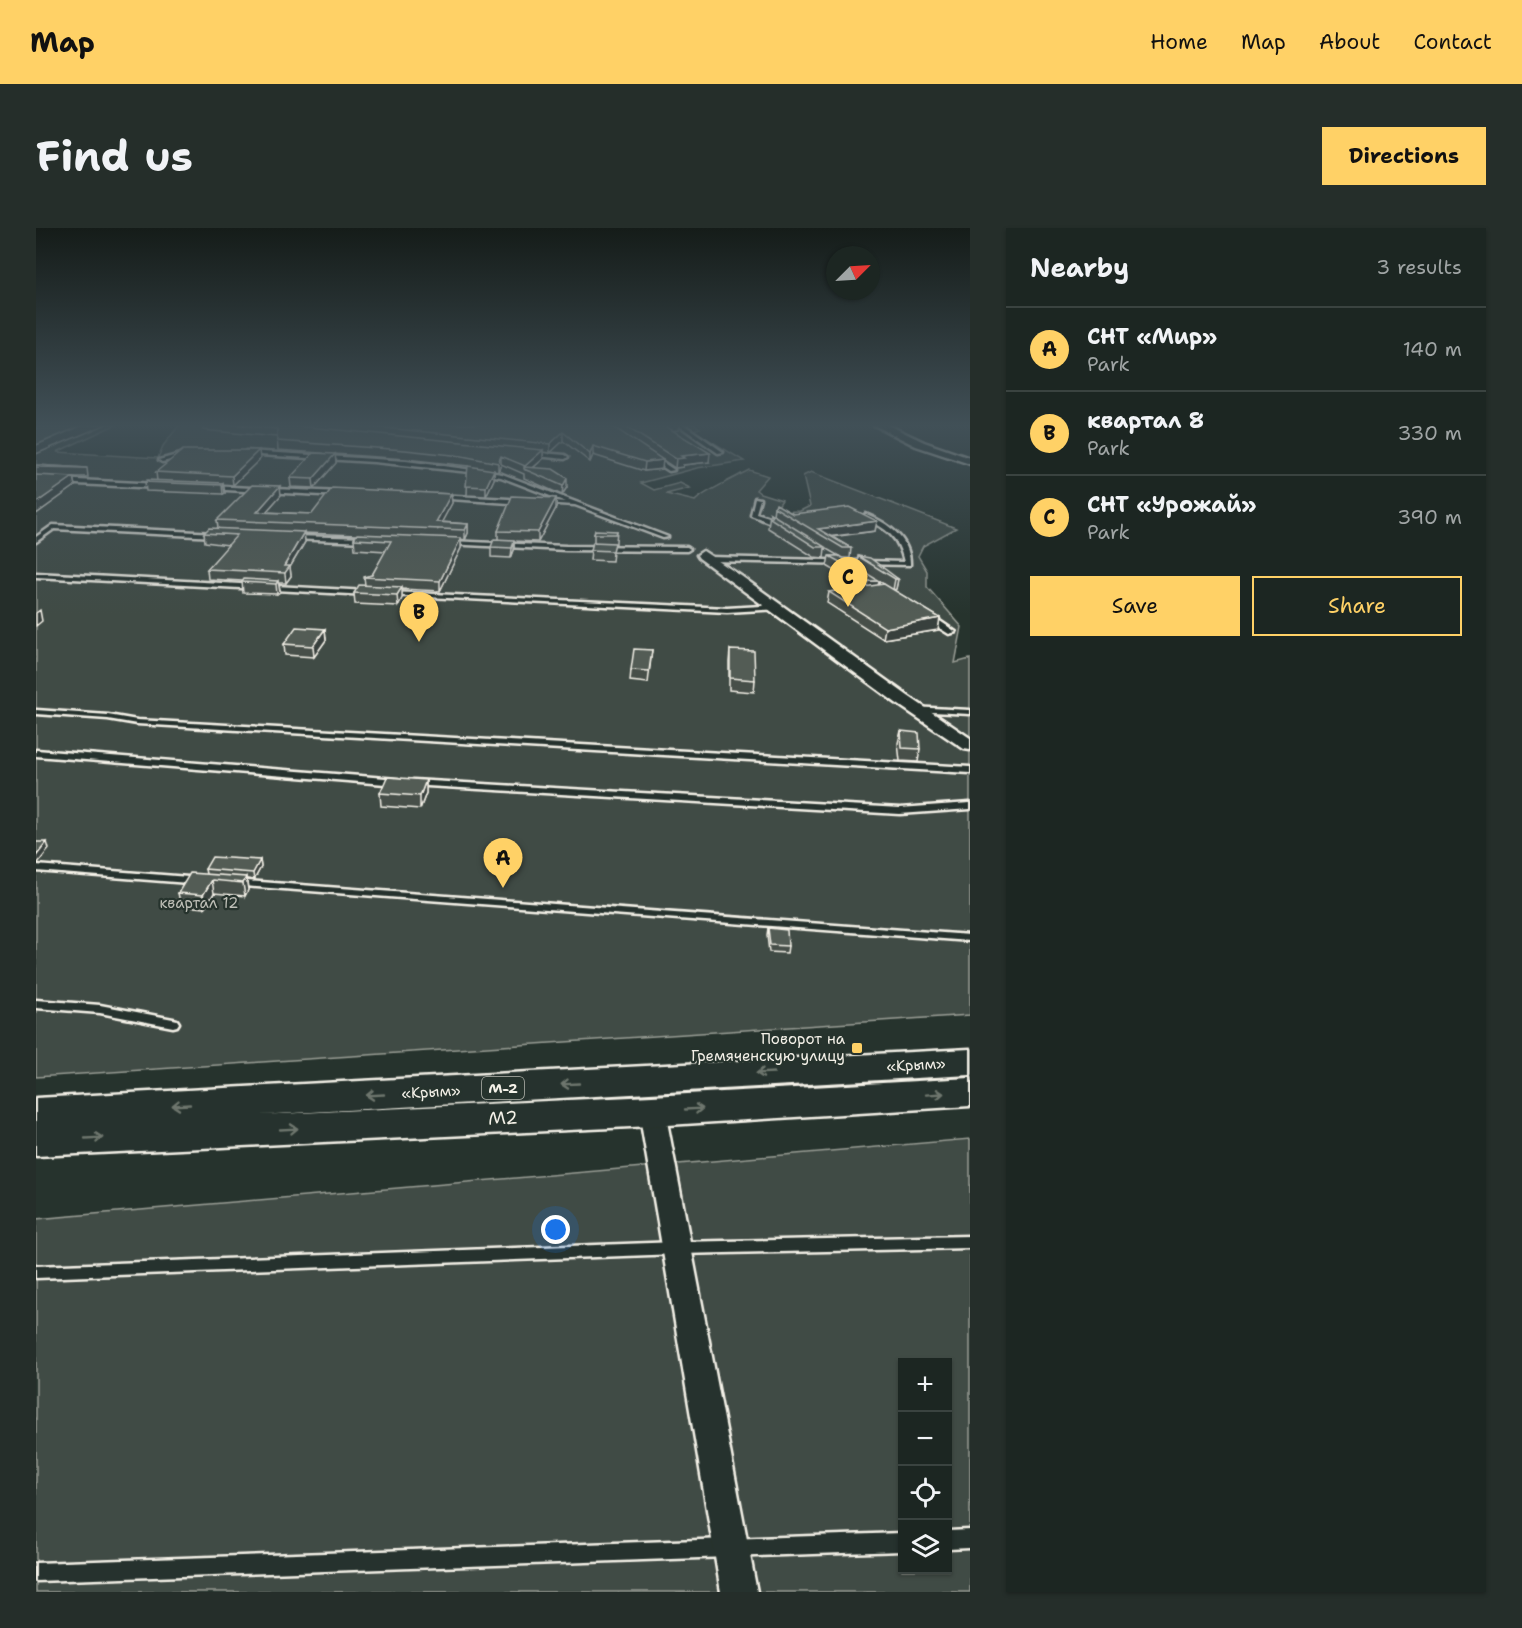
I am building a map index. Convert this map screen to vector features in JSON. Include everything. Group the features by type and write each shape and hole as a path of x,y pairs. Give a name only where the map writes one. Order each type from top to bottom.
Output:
{"highway":[{"name":"«Крым»","path":"36,1113 970,1062"},
{"name":"М2","path":"36,1140 652,1111 970,1092"}],"street":[{"path":"706,557 780,607 914,709 970,746"},
{"path":"652,1111 739,1592"}],"lane":[{"path":"205,488 349,494"},
{"path":"535,488 664,537"},
{"path":"434,497 573,504"},
{"path":"757,499 753,514 770,519 790,531"},
{"path":"706,557 908,564 905,545 895,533 866,515"},
{"path":"36,540 52,527 226,535"},
{"path":"284,538 378,541"},
{"path":"437,543 566,548 687,549"},
{"path":"828,556 857,574"},
{"path":"36,575 727,610 780,607"},
{"path":"923,614 952,632"},
{"path":"914,709 970,712"},
{"path":"36,712 108,717 137,722 970,770"},
{"path":"36,753 363,779 900,811 970,806"},
{"path":"36,868 215,882"},
{"path":"227,883 740,923 970,938"},
{"path":"36,1004 100,1010 173,1023"},
{"path":"36,1272 678,1248 970,1242"},
{"path":"952,1540 970,1539"},
{"path":"36,1572 898,1542"}],"green space":[{"name":"квартал 12","path":"36,488 650,488 654,490 689,488 666,494 695,501 715,488 758,488 756,490 760,493 782,500 774,512 800,511 810,506 806,488 852,488 956,528 923,546 918,556 927,571 927,587 962,627 955,663 970,659 970,1015 36,1077"},
{"path":"970,1139 970,1592 36,1592 36,1219"}],"building":[{"path":"36,488 58,488 36,503"},
{"path":"249,488 279,488 257,512 312,514 332,488 451,494 436,522 468,524 465,530 217,520"},
{"path":"512,496 556,498 538,532 498,531"},
{"path":"776,504 793,514 849,507 877,521 818,529 851,548 843,548 774,507"},
{"path":"770,513 825,547 815,547 770,518 772,517"},
{"path":"209,528 304,532 284,566 290,566 285,573 207,569 237,535 204,533"},
{"path":"595,530 617,531 616,534 594,534"},
{"path":"357,534 461,538 440,581 364,577 372,575 391,541 354,539"},
{"path":"494,539 514,540 512,548 491,547"},
{"path":"593,542 615,543 613,551 591,550"},
{"path":"829,556 839,556 879,581 868,581"},
{"path":"858,556 870,558 898,579 895,579"},
{"path":"244,579 278,581 276,584 242,582"},
{"path":"884,584 940,618 885,628 829,592"},
{"path":"359,585 402,587 397,595 354,593"},
{"path":"296,627 325,629 313,646 284,644"},
{"path":"634,649 652,650 649,671 631,670"},
{"path":"730,650 754,651 755,680 730,678"},
{"path":"901,731 919,733 920,749 902,748"},
{"path":"387,777 426,780 420,796 380,793"},
{"path":"36,842 47,842 36,856"},
{"path":"212,857 260,860 253,873 205,869"},
{"path":"190,873 246,877 243,883 212,880 203,895 178,893"},
{"path":"768,928 787,930 788,946 770,945"}],"place":[{"name":"СНТ «Урожай»","path":"848,607"},
{"name":"квартал 8","path":"419,642"},
{"name":"СНТ «Мир»","path":"503,888"},
{"name":"Поворот на Гремяченскую улицу","path":"857,1048"}]}
